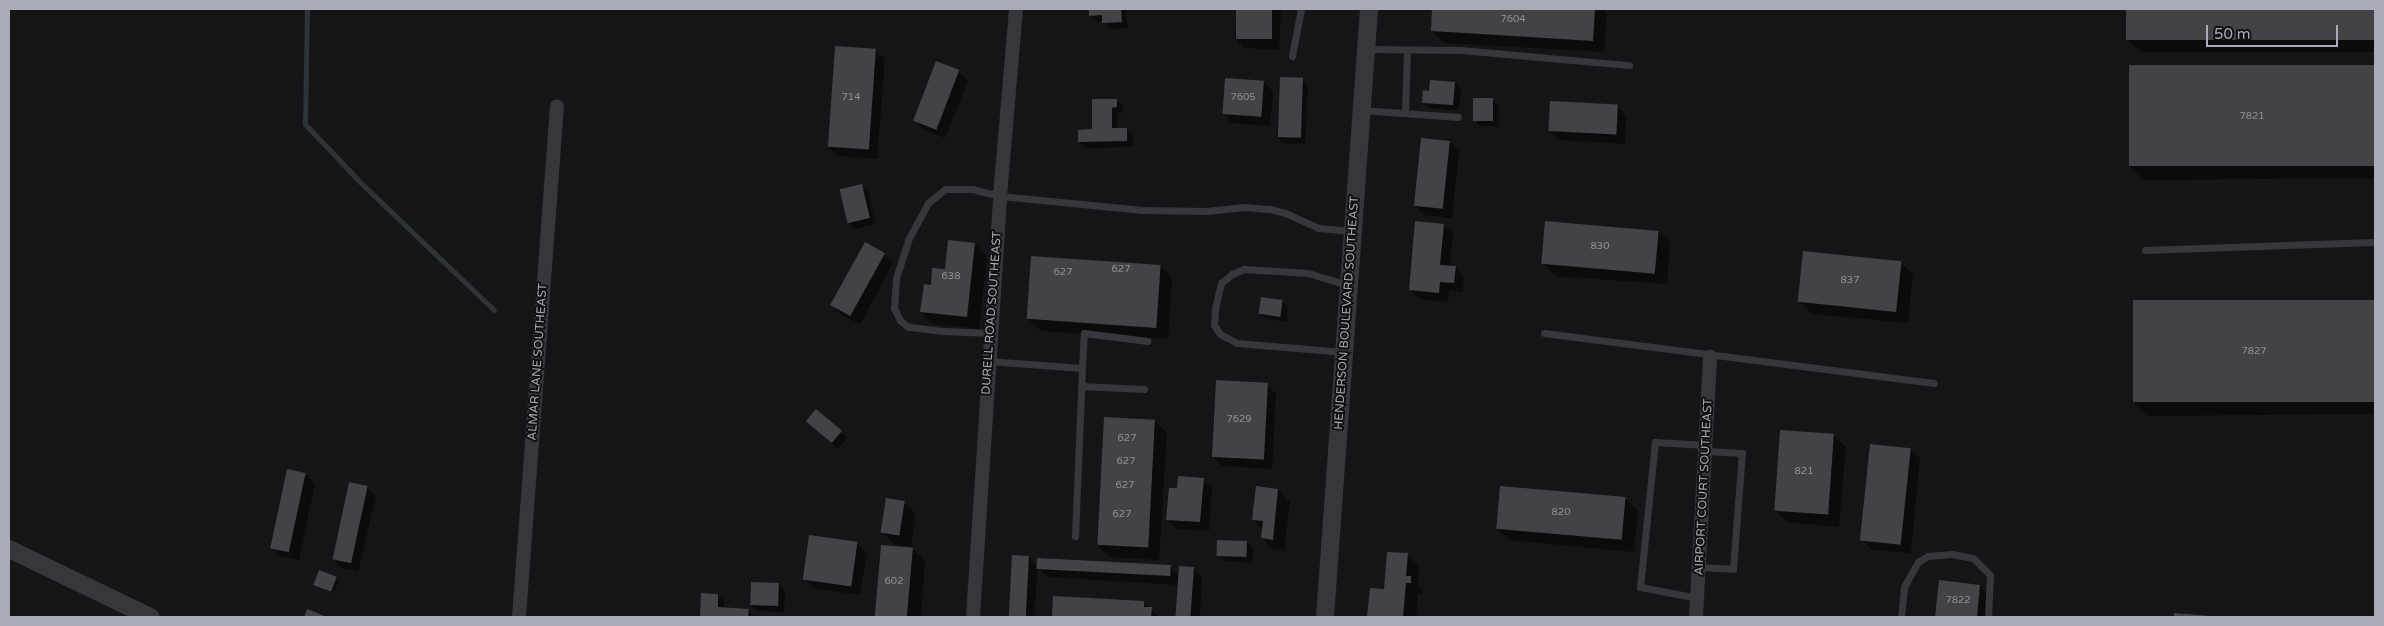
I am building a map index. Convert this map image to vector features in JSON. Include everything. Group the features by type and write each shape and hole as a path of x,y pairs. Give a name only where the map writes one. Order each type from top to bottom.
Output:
{"street":[{"name":"DURELL ROAD SOUTHEAST","path":"973,617 1000,196 1016,9"},
{"name":"HENDERSON BOULEVARD SOUTHEAST","path":"1325,617 1369,9"},
{"name":"ALMAR LANE SOUTHEAST","path":"519,617 558,106"},
{"name":"AIRPORT COURT SOUTHEAST","path":"1696,617 1710,356"},
{"path":"9,550 150,617"}],"lane":[{"path":"1292,56 1301,9"},
{"path":"1366,50 1460,50 1629,65"},
{"path":"1405,113 1407,50"},
{"path":"1362,110 1458,117"},
{"path":"991,333 908,327 900,320 894,308 896,278 908,240 928,204 945,190 972,189 1000,196 1142,210 1186,212 1245,207 1270,209 1285,213 1318,228 1353,231"},
{"path":"2145,250 2375,242"},
{"path":"1344,352 1237,343 1220,334 1214,325 1215,309 1221,283 1232,274 1244,269 1308,273 1348,285"},
{"path":"1075,536 1084,334 1147,341"},
{"path":"1544,334 1934,383"},
{"path":"989,361 1082,368"},
{"path":"1081,386 1144,389"},
{"path":"1698,598 1640,587 1655,442 1742,453 1733,570 1699,567"},
{"path":"1901,617 1904,587 1918,562 1928,556 1952,554 1973,558 1990,575 1988,617"}],"building":[{"path":"1089,9 1121,9 1122,22 1102,23 1102,15 1089,16"},
{"path":"1236,9 1272,9 1272,39 1236,39"},
{"path":"1432,9 1595,9 1593,41 1431,31"},
{"path":"2126,9 2375,9 2375,40 2126,40"},
{"path":"835,46 876,49 869,150 828,147"},
{"path":"936,61 959,70 936,130 913,121"},
{"path":"2129,65 2375,65 2375,166 2129,166"},
{"path":"1280,77 1303,78 1301,138 1278,137"},
{"path":"1225,78 1264,81 1261,117 1222,114"},
{"path":"1430,80 1455,82 1453,105 1422,103 1423,90 1429,91"},
{"path":"1473,98 1493,98 1493,121 1473,121"},
{"path":"1092,99 1117,99 1117,107 1112,108 1112,128 1127,128 1127,141 1078,142 1078,130 1092,129"},
{"path":"1550,101 1618,105 1616,135 1548,131"},
{"path":"1421,138 1450,141 1443,209 1414,206"},
{"path":"862,184 870,218 847,223 840,189"},
{"path":"1415,221 1444,224 1440,265 1456,266 1454,283 1440,282 1439,293 1409,290"},
{"path":"1545,221 1659,231 1655,274 1541,264"},
{"path":"948,240 975,243 967,317 920,312 924,284 931,285 932,268 945,269"},
{"path":"865,242 885,253 850,316 830,305"},
{"path":"1803,251 1901,261 1896,312 1798,302"},
{"path":"1031,256 1161,265 1156,328 1027,319"},
{"path":"1261,297 1283,300 1280,317 1259,314"},
{"path":"2133,300 2375,300 2375,402 2133,402"},
{"path":"1216,380 1268,383 1264,460 1212,457"},
{"path":"816,409 842,431 832,443 806,421"},
{"path":"1104,417 1155,420 1148,547 1097,545"},
{"path":"1780,430 1834,434 1828,515 1774,511"},
{"path":"1870,444 1911,448 1901,545 1860,540"},
{"path":"287,469 306,473 289,552 270,548"},
{"path":"1178,476 1204,478 1200,522 1166,520 1169,488 1177,488"},
{"path":"349,482 368,486 351,563 333,559"},
{"path":"1256,486 1278,489 1273,540 1261,538 1263,521 1252,520"},
{"path":"1500,486 1626,497 1622,540 1496,529"},
{"path":"886,498 905,501 899,536 881,533"},
{"path":"809,535 858,542 851,586 803,580"},
{"path":"1217,540 1247,541 1246,557 1216,556"},
{"path":"881,545 913,548 907,617 875,617"},
{"path":"1387,552 1408,553 1406,576 1411,576 1411,583 1406,583 1403,617 1367,616 1370,588 1384,589"},
{"path":"1012,555 1029,556 1026,617 1009,617"},
{"path":"1037,558 1171,565 1170,576 1036,569"},
{"path":"1179,566 1194,567 1190,617 1175,617"},
{"path":"319,570 337,577 331,592 313,585"},
{"path":"1939,580 1980,585 1977,617 1935,617"},
{"path":"751,582 779,583 778,606 750,605"},
{"path":"701,593 718,594 718,607 749,609 748,617 700,617"},
{"path":"1053,596 1144,601 1144,607 1152,607 1151,617 1052,617"},
{"path":"307,609 327,617 304,617"},
{"path":"2174,613 2212,616 2212,617 2174,617"}],"waterway":[{"path":"307,9 305,124 360,182 494,310"}]}
